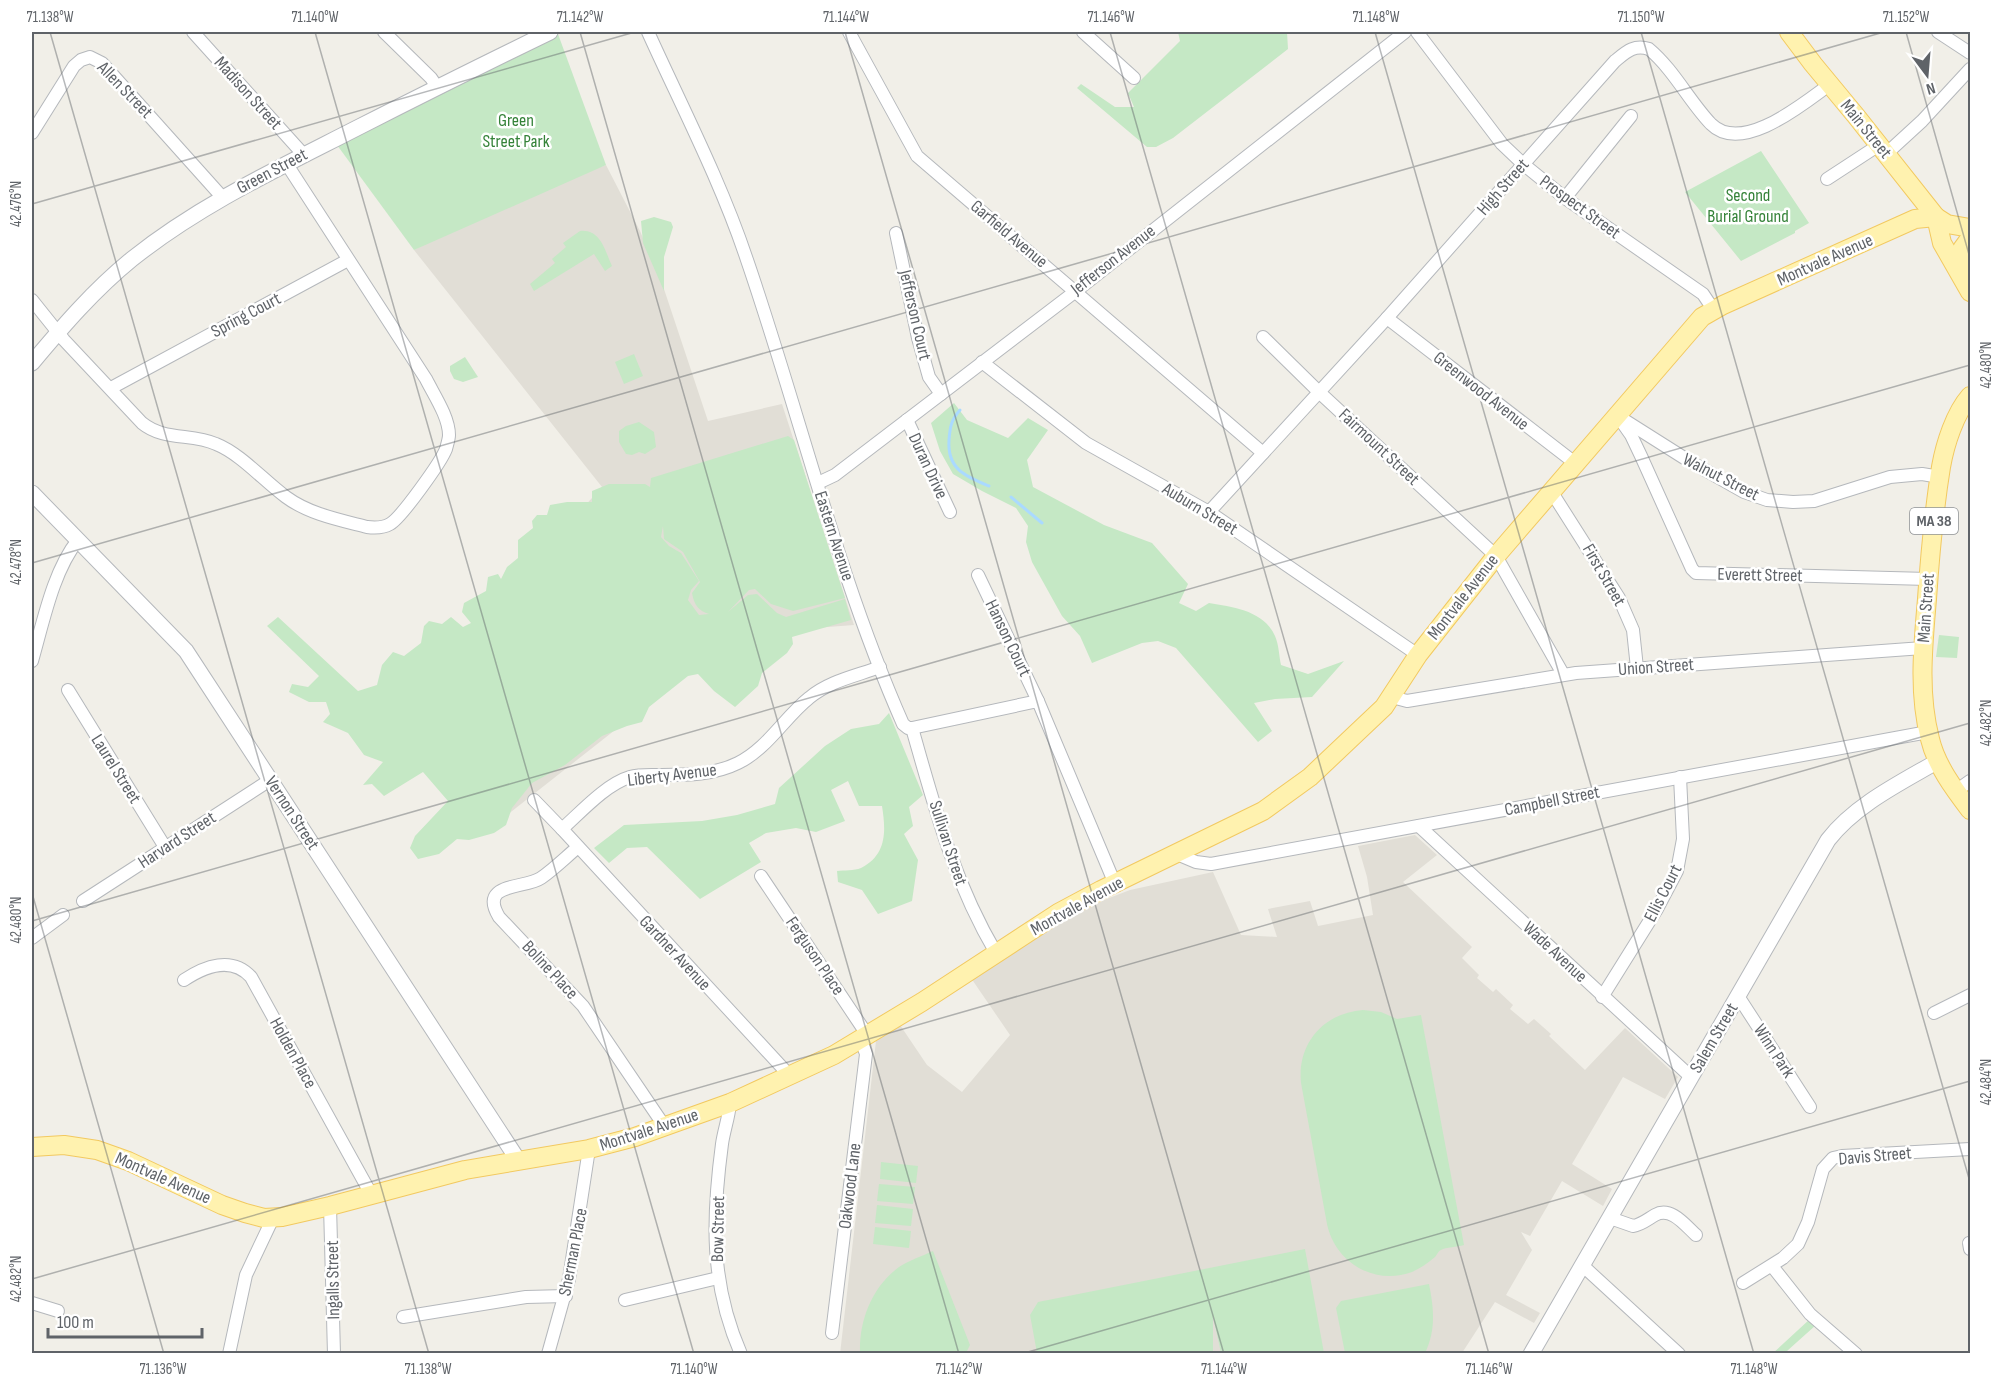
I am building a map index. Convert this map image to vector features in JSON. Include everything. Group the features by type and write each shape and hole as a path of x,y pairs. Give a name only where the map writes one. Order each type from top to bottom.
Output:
{"main road":[{"name":"Main Street","path":"1789,32 1936,218 1947,252 1971,292"},
{"path":"1936,218 1947,224 1971,228"},
{"name":"Montvale Avenue","path":"32,1147 64,1145 97,1150 128,1161 222,1205 256,1216 273,1218 330,1206 454,1173 590,1149 625,1140 730,1103 789,1076 865,1038 1058,913 1263,811 1288,794 1375,718 1392,697 1418,655 1497,556 1702,317 1713,309 1915,219 1936,218"},
{"path":"1962,275 1962,249 1971,238"},
{"name":"Main Street","path":"1970,394 1949,438 1940,477 1923,648 1923,696 1928,732 1938,761 1963,786 1971,810"}],"street":[{"name":"Madison Street","path":"193,32 303,154"},
{"path":"384,32 430,76 437,87"},
{"name":"Eastern Avenue","path":"648,32 716,182 745,253 845,571 903,724 912,728"},
{"name":"Garfield Avenue","path":"849,32 916,155 1263,453"},
{"path":"1083,32 1134,78"},
{"name":"Jefferson Avenue","path":"818,483 835,476 1076,291 1405,32"},
{"name":"Prospect Street","path":"1417,32 1502,144 1523,164 1564,198 1703,294 1713,309"},
{"path":"1938,32 1971,53"},
{"name":"Green Street","path":"32,363 95,292 133,259 223,198 303,154 542,33"},
{"name":"High Street","path":"1209,512 1387,318 1626,51 1643,47 1653,53 1715,128 1724,132 1746,131 1774,123 1829,85"},
{"name":"Allen Street","path":"32,133 74,66 83,59 93,57 121,82 223,198"},
{"path":"1827,179 1882,149 1922,120 1969,73"},
{"path":"1564,198 1631,116"},
{"path":"32,300 64,340 142,423 153,431 164,435 215,443 297,504 326,516 375,528 388,525 398,517 443,455 449,434 426,379 286,163"},
{"name":"Jefferson Court","path":"896,233 918,338 929,377 941,394"},
{"name":"Spring Court","path":"111,388 348,260"},
{"name":"Greenwood Avenue","path":"1387,318 1575,463"},
{"name":"Fairmount Street","path":"1263,337 1319,392 1497,556 1563,674"},
{"name":"Auburn Street","path":"982,362 1086,443 1209,512 1418,655"},
{"name":"Walnut Street","path":"1617,415 1689,461 1750,495 1767,500 1814,501 1870,482 1899,476 1922,474 1940,477"},
{"name":"Everett Street","path":"1617,415 1631,436 1692,569 1696,573 1929,579"},
{"name":"Duran Drive","path":"907,420 950,512"},
{"name":"First Street","path":"1551,491 1619,598 1632,630 1637,668"},
{"name":"Vernon Street","path":"32,493 179,643 518,1160"},
{"path":"32,661 59,575 78,540"},
{"name":"Hanson Court","path":"978,575 1038,700"},
{"name":"Union Street","path":"1392,697 1407,701 1563,674 1923,648"},
{"name":"Liberty Avenue","path":"562,829 605,791 624,779 644,775 704,773 738,763 757,749 817,691 880,667"},
{"name":"Laurel Street","path":"68,690 165,848"},
{"path":"912,728 1038,700 1115,884"},
{"name":"Sullivan Street","path":"912,728 940,826 958,877 996,953"},
{"name":"Campbell Street","path":"1177,854 1196,862 1211,864 1928,732"},
{"name":"Salem Street","path":"1531,1353 1816,859 1837,830 1869,804 1938,761"},
{"name":"Ellis Court","path":"1602,997 1657,909 1677,871 1683,839 1680,777"},
{"name":"Harvard Street","path":"83,901 270,780"},
{"path":"534,800 562,829"},
{"name":"Wade Avenue","path":"1419,826 1691,1077"},
{"name":"Gardner Avenue","path":"562,829 789,1076"},
{"name":"Boline Place","path":"578,846 541,878 499,891 495,898 495,908 499,917 583,1006 665,1127"},
{"name":"Ferguson Place","path":"761,876 865,1038"},
{"path":"32,938 63,915"},
{"name":"Holden Place","path":"184,980 198,972 223,964 238,967 251,977 371,1194"},
{"path":"1934,1013 1971,995"},
{"name":"Winn Park","path":"1738,996 1810,1107"},
{"name":"Oakwood Lane","path":"832,1333 866,1054 865,1038"},
{"name":"Bow Street","path":"730,1103 722,1146 715,1239 718,1278 728,1318 741,1353"},
{"name":"Sherman Place","path":"548,1353 566,1296 590,1149"},
{"name":"Davis Street","path":"1743,1283 1772,1266 1793,1249 1802,1238 1823,1169 1833,1158 1971,1149"},
{"name":"Ingalls Street","path":"330,1206 334,1353"},
{"path":"1610,1218 1635,1226 1659,1213 1666,1212 1696,1235"},
{"path":"229,1353 246,1275 273,1218"},
{"path":"1582,1265 1679,1353"},
{"path":"1772,1266 1810,1314 1856,1353"},
{"path":"625,1300 718,1278"},
{"path":"403,1317 526,1297 566,1296"},
{"path":"32,1303 58,1311"}],"shaded area":[{"path":"606,165 640,231 661,280 708,421 782,404 854,625 737,634 488,830 383,727 602,487 414,250 507,200"},
{"path":"1415,835 1437,855 1403,882 1472,947 1462,958 1479,975 1477,978 1493,992 1496,989 1513,1005 1510,1009 1528,1024 1534,1019 1585,1070 1625,1028 1678,1077 1665,1099 1623,1077 1572,1164 1612,1189 1603,1206 1562,1181 1530,1236 1521,1232 1532,1250 1506,1295 1540,1313 1534,1323 1495,1302 1462,1353 840,1354 876,1041 900,1025 927,1065 962,1092 1010,1035 971,978 1073,912 1130,890 1213,872 1241,935 1277,937 1268,909 1310,901 1318,926 1373,915 1367,877 1358,846"}],"green space":[{"path":"1178,32 1287,32 1288,49 1173,138 1156,147 1147,147 1077,88 1081,84 1115,107 1134,107 1128,93 1180,41"},
{"name":"Green Street Park","path":"558,34 606,165 414,250 337,145"},
{"name":"Second Burial Ground","path":"1761,151 1809,223 1795,233 1741,261 1685,192"},
{"path":"654,217 671,222 673,227 664,257 664,291 643,243 641,221"},
{"path":"580,231 587,231 598,237 612,266 605,271 594,254 534,291 530,284 555,263 552,259 566,247 563,243"},
{"path":"634,354 643,376 624,384 615,362"},
{"path":"465,357 478,377 463,382 454,379 450,366"},
{"path":"954,403 967,420 1008,438 1028,418 1048,430 1027,460 1033,487 1104,525 1152,543 1188,584 1179,603 1196,611 1209,603 1238,609 1256,616 1264,621 1275,636 1281,665 1308,674 1344,661 1312,697 1275,699 1254,703 1272,731 1258,742 1176,648 1158,641 1142,643 1092,663 1080,636 1062,616 1032,562 1026,542 1028,526 1016,508 953,474 940,451 931,423"},
{"path":"639,422 654,432 656,447 645,454 639,452 632,455 626,454 619,442 619,431"},
{"path":"788,436 794,440 845,598 793,611 771,604 755,589 749,590 728,612 748,595 757,594 777,613 786,617 845,599 851,620 792,637 793,644 787,653 762,673 758,686 735,707 714,691 698,674 688,676 649,707 642,722 602,736 565,765 532,783 512,808 506,825 494,833 469,840 457,839 439,854 418,859 410,848 415,836 448,801 423,772 384,796 372,784 363,785 383,762 364,755 348,733 323,722 330,714 326,702 309,702 289,692 292,684 308,687 319,676 267,626 278,617 358,691 377,685 382,665 393,652 404,656 421,643 424,626 429,621 442,624 451,617 463,627 471,623 462,612 464,603 486,591 488,577 498,574 501,579 507,567 518,558 518,540 533,528 532,521 537,515 547,515 550,505 592,502 592,491 609,484 645,484 650,487 651,478","holes":["663,526 664,539 683,552 700,582 692,593 694,601 702,611 709,614 699,615 688,600 691,590 699,581 681,553 669,546 661,537"]},
{"path":"1939,635 1959,637 1957,658 1936,657"},
{"path":"889,713 923,795 909,807 913,826 904,834 918,860 912,901 878,914 862,890 838,882 837,871 861,868 870,863 880,849 884,833 882,806 859,806 848,781 831,790 845,821 816,832 796,828 766,833 749,843 761,862 700,899 647,847 627,848 609,863 594,848 624,825 702,821 737,815 775,804 779,788 825,746 851,729 879,724"},
{"path":"1363,1010 1381,1012 1397,1019 1421,1015 1464,1245 1443,1249 1421,1267 1398,1276 1384,1276 1358,1268 1338,1250 1331,1238 1301,1083 1303,1056 1316,1033 1336,1017"},
{"path":"881,1162 918,1166 916,1183 880,1179"},
{"path":"879,1184 915,1187 913,1204 877,1201"},
{"path":"877,1205 913,1209 911,1226 875,1223"},
{"path":"875,1227 911,1231 909,1248 873,1244"},
{"path":"1305,1249 1324,1353 1221,1353 1213,1316 1213,1353 1037,1353 1030,1315 1038,1302"},
{"path":"933,1251 970,1345 966,1353 860,1353 865,1317 881,1284 899,1267"},
{"path":"1429,1284 1433,1319 1431,1336 1425,1353 1345,1353 1336,1308 1341,1301"},
{"path":"1810,1319 1816,1325 1787,1353 1772,1354"}],"waterway":[{"path":"960,410 951,427 949,440 951,458 954,465 965,475 989,486"},
{"path":"1011,497 1042,523"}]}
